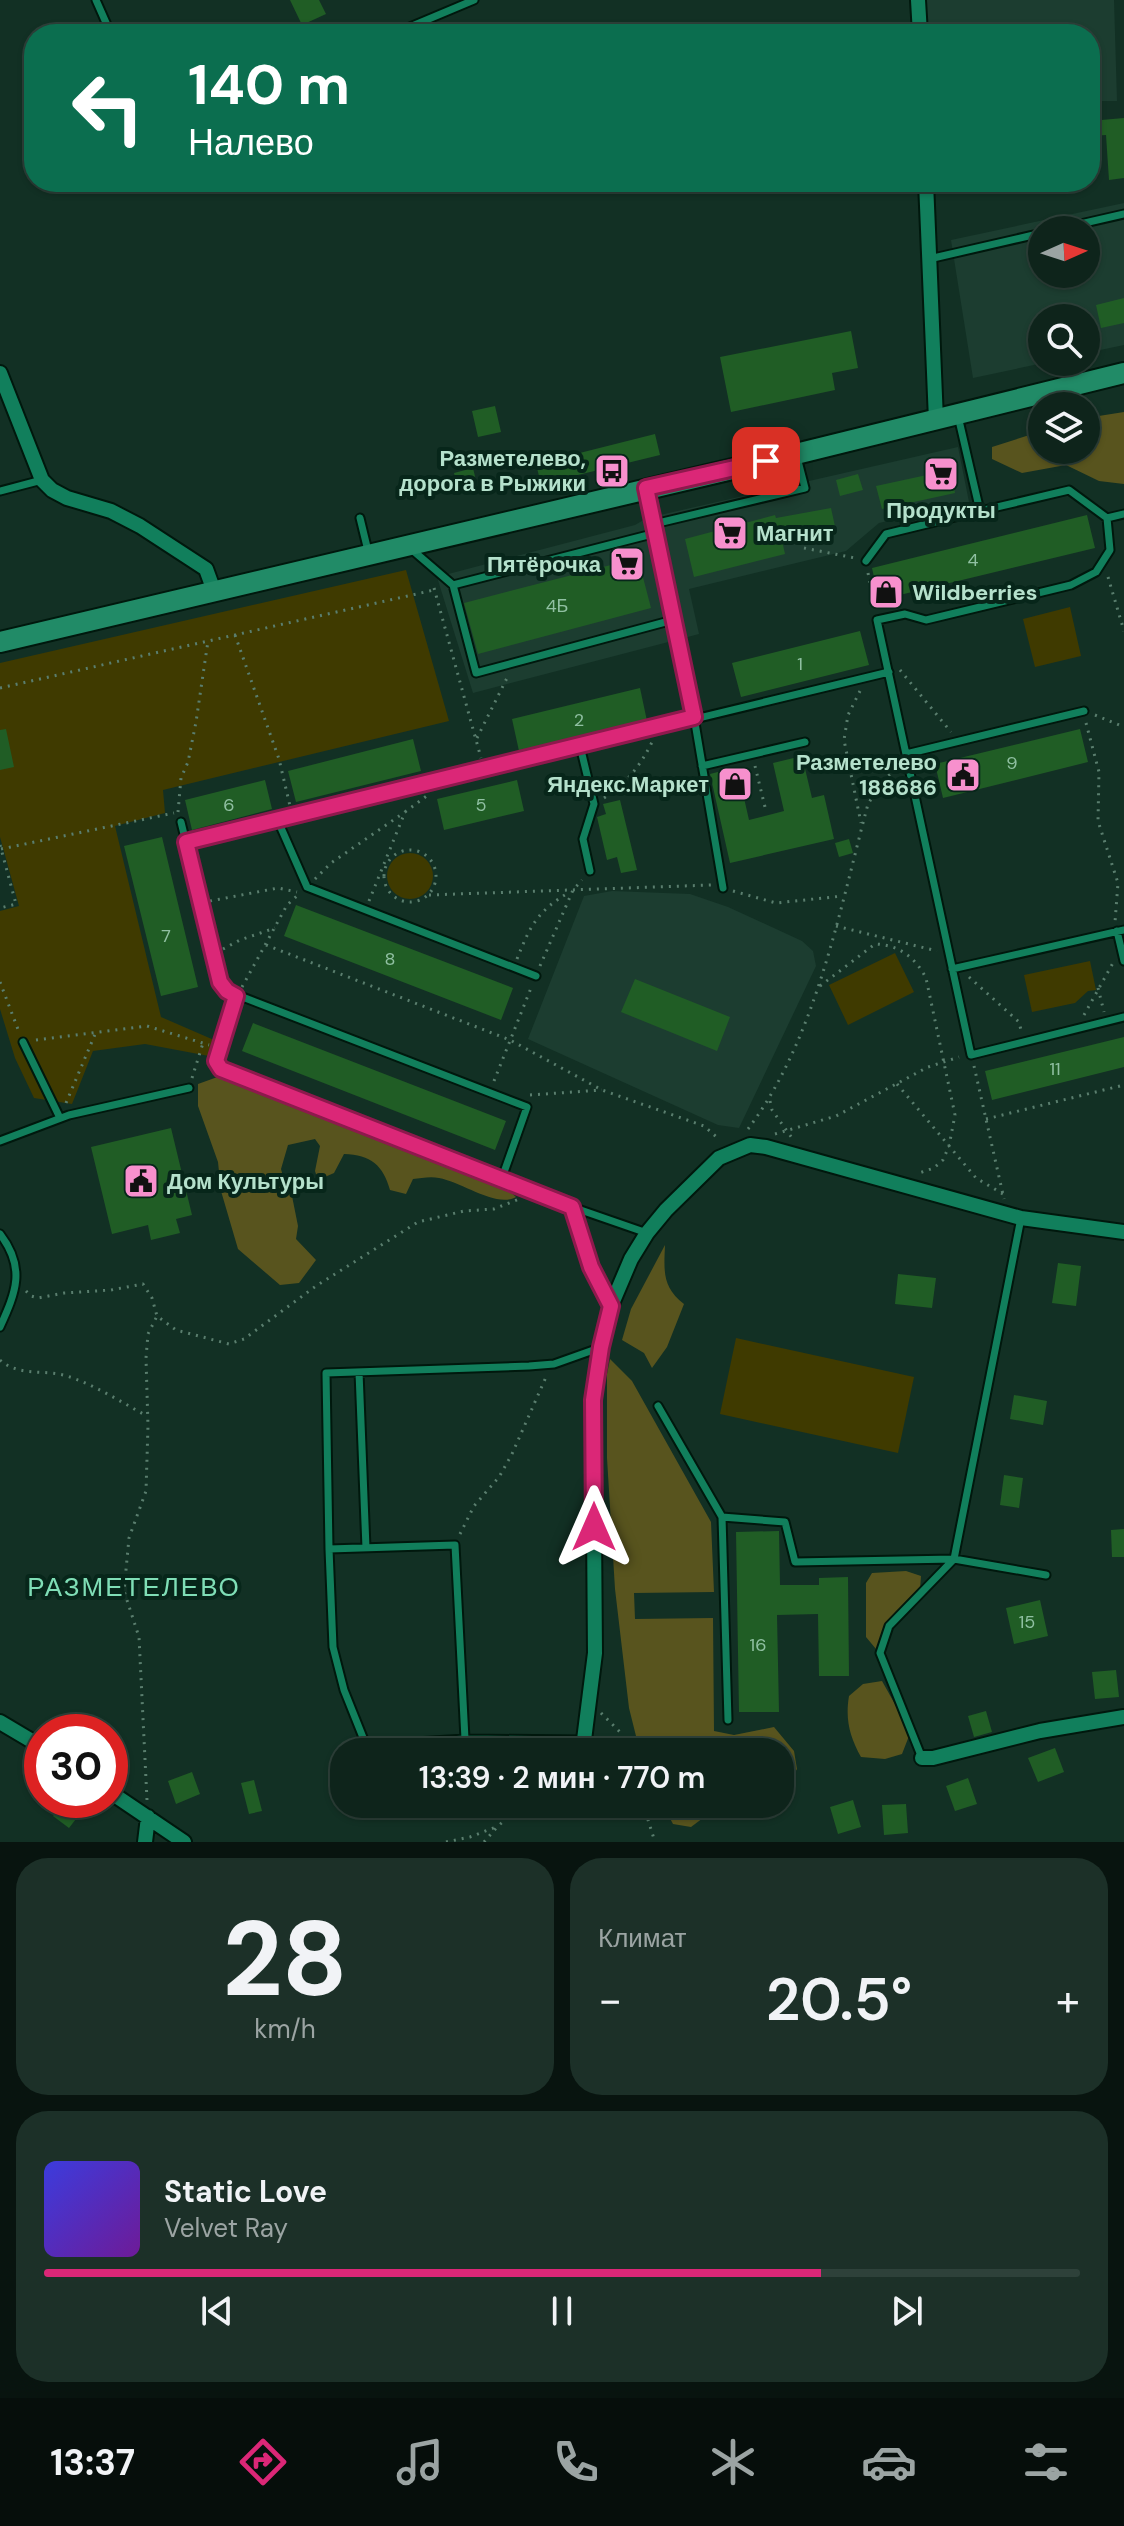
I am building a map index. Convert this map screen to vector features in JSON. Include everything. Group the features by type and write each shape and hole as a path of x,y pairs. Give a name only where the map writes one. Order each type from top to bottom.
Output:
{"main road":[{"path":"0,642 796,454 1124,373"}],"street":[{"path":"918,0 919,24"},
{"path":"926,192 936,420"},
{"path":"0,373 42,480 67,498 111,511 140,526 206,569 214,591"},
{"path":"584,1738 595,1653 593,1400 601,1347 611,1306 631,1259 647,1233 719,1158 750,1145 766,1147 1015,1216 1124,1232"},
{"path":"922,1758 933,1758 1040,1731 1124,1717"},
{"path":"0,1722 24,1736"},
{"path":"128,1804 184,1842"},
{"path":"145,1842 148,1817"}],"lane":[{"path":"96,0 107,24"},
{"path":"417,24 474,0"},
{"path":"1100,219 1124,214"},
{"path":"929,259 1028,236"},
{"path":"957,415 980,511"},
{"path":"453,585 805,488 796,454"},
{"path":"0,491 42,480"},
{"path":"646,488 694,717 723,888"},
{"path":"866,561 886,534 1069,490 1107,518 1110,550 1096,572 1071,585 926,620 905,614 877,620 971,1055 1124,1017"},
{"path":"1107,518 1124,514"},
{"path":"360,518 369,555"},
{"path":"407,545 453,585 476,673 673,620"},
{"path":"186,842 866,677 888,668"},
{"path":"907,758 955,742 1084,711"},
{"path":"702,766 805,742"},
{"path":"580,746 594,804 583,839 590,871"},
{"path":"278,821 307,887 536,976"},
{"path":"181,822 220,982 227,991 527,1107 502,1178"},
{"path":"952,969 1120,930 1124,961"},
{"path":"236,996 216,1061 221,1069 572,1207 647,1233"},
{"path":"23,1042 60,1118"},
{"path":"0,1141 60,1118 189,1088"},
{"path":"572,1207 591,1267 611,1306"},
{"path":"922,1758 880,1653 889,1626 954,1559 1015,1216"},
{"path":"0,1234 10,1247 17,1283 0,1327"},
{"path":"363,1738 344,1690 333,1647 326,1373 554,1364 601,1347"},
{"path":"359,1372 366,1548"},
{"path":"658,1406 722,1517 728,1720"},
{"path":"722,1517 785,1522 795,1562 954,1559 1046,1575"},
{"path":"329,1549 455,1545 465,1738"}],"path":[{"path":"804,548 866,561 877,620"},
{"path":"1101,565 1111,582 1124,631"},
{"path":"0,688 434,590 484,769"},
{"path":"235,635 279,759 293,817"},
{"path":"181,822 178,812 181,778 194,735 208,641"},
{"path":"476,740 515,662"},
{"path":"888,668 895,664 950,730 955,742"},
{"path":"862,827 844,740 848,715 866,677"},
{"path":"1084,711 1124,727"},
{"path":"1084,711 1099,772 1098,821 1118,883 1115,924 1120,930"},
{"path":"594,804 625,784 645,756 659,726"},
{"path":"752,754 765,807"},
{"path":"266,945 510,1040 602,1090 704,1126 732,1151 770,1101 818,987 868,804 884,779 907,758"},
{"path":"366,910 405,812 425,798 436,781"},
{"path":"0,908 16,904 1,847 178,812"},
{"path":"429,895 437,879 436,869 425,855 408,850 399,852 385,865 385,883 395,898 413,903 429,895 707,884 776,903 843,896"},
{"path":"201,903 278,888 301,893"},
{"path":"514,967 529,928 542,910 573,890"},
{"path":"836,926 890,944 949,954"},
{"path":"213,954 240,940 275,928"},
{"path":"818,987 875,944 890,944 905,952 926,978 955,1115 943,1160 934,1168 907,1174"},
{"path":"1087,1026 1084,1014 1121,949"},
{"path":"952,969 971,978 1019,1022 1024,1042"},
{"path":"0,982 23,1042 147,1026 220,1049"},
{"path":"1098,988 1107,1021"},
{"path":"60,1118 96,1032"},
{"path":"189,1088 203,1043"},
{"path":"971,1055 1003,1194 1015,1216"},
{"path":"750,1145 758,1139 836,1116 943,1061 957,1058"},
{"path":"897,1084 976,1178 1003,1194"},
{"path":"986,1119 1124,1085"},
{"path":"518,1103 525,1095 602,1090"},
{"path":"770,1101 772,1110 794,1142"},
{"path":"17,1283 31,1296 38,1298 143,1284 152,1298 157,1316 176,1330 229,1344 244,1339 316,1286 418,1222 464,1211 494,1209 533,1191"},
{"path":"148,1817 139,1637 124,1591 129,1538 146,1491 146,1358 148,1334 157,1316"},
{"path":"0,1360 19,1370 64,1375 148,1416"},
{"path":"455,1545 474,1506 499,1477 512,1454 554,1364"},
{"path":"589,1701 620,1732 622,1738"},
{"path":"484,1842 507,1818"},
{"path":"647,1818 655,1842"},
{"path":"446,1842 497,1827"}],"shaded area":[{"path":"926,0 1114,0 1117,101 1100,101 1100,24 927,24"},
{"path":"1124,203 1124,345 1100,350 1100,304 1028,304 1028,366 973,378 951,240 1028,224 1028,288 1100,288 1100,216 1063,216"},
{"path":"1124,412 1124,484 1099,481 1066,465 1022,473 992,459 992,447 1028,435 1028,464 1100,464 1100,416"},
{"path":"958,447 969,502 879,523 846,551 689,589 699,634 473,693 437,577 635,525 647,518"},
{"path":"406,570 449,721 163,790 165,813 115,826 161,1017 214,1040 209,1056 145,1044 93,1051 72,1104 34,1098 15,1058 0,1009 0,911 19,906 0,837 0,663"},
{"path":"1070,607 1081,656 1035,667 1023,619"},
{"path":"410,853 426,860 433,876 426,892 410,899 394,892 387,876 394,860"},
{"path":"612,891 690,894 728,907 802,941 813,951 816,966 739,1128 718,1125 528,1039 584,896"},
{"path":"895,953 914,992 848,1025 829,985"},
{"path":"1090,961 1096,990 1088,991 1075,1003 1032,1012 1024,975"},
{"path":"223,1075 502,1184 516,1197 508,1200 489,1197 433,1177 413,1179 406,1194 390,1190 384,1174 369,1159 344,1154 334,1173 318,1180 315,1171 320,1146 315,1139 288,1145 281,1169 291,1191 298,1226 296,1239 316,1260 299,1283 280,1285 238,1249 221,1191 218,1162 198,1106 198,1084"},
{"path":"665,1245 668,1285 684,1304 667,1347 652,1368 644,1353 622,1340 631,1309"},
{"path":"736,1338 914,1377 898,1453 720,1414"},
{"path":"610,1359 632,1381 711,1522 714,1592 634,1593 635,1619 713,1618 714,1731 734,1735 774,1727 783,1738 636,1736 629,1708 615,1589 607,1458 607,1374"},
{"path":"906,1571 921,1576 920,1590 887,1629 876,1649 866,1637 866,1583 872,1573"},
{"path":"882,1681 909,1736 902,1754 885,1759 861,1757 849,1728 849,1696 863,1684"},
{"path":"670,1818 703,1818 691,1827 673,1824"}],"building":[{"path":"290,0 319,0 326,14 302,24"},
{"path":"1124,118 1124,178 1109,180 1106,135 1100,135 1100,120"},
{"path":"1124,298 1124,323 1101,328 1100,304"},
{"path":"851,331 858,368 832,373 835,390 731,412 720,357"},
{"path":"495,406 501,432 478,437 472,411"},
{"path":"655,434 660,455 541,484 536,464"},
{"path":"473,468 478,489 459,493 454,473"},
{"path":"950,470 955,493 882,509 876,486"},
{"path":"858,474 863,490 840,496 836,480"},
{"path":"831,508 836,531 783,545 785,554 694,577 685,539 775,515 776,518"},
{"path":"1087,515 1095,548 879,600 872,568"},
{"path":"638,558 651,608 478,654 464,603"},
{"path":"860,631 869,665 741,697 732,663"},
{"path":"640,688 647,721 519,751 512,719"},
{"path":"6,729 14,767 0,770 0,730"},
{"path":"1080,729 1088,762 943,798 935,764"},
{"path":"413,739 421,771 296,802 288,771"},
{"path":"802,756 812,798 824,795 834,839 730,863 710,774 737,767 749,820 784,811 773,763"},
{"path":"265,780 272,809 192,830 185,800"},
{"path":"517,780 524,811 444,830 437,799"},
{"path":"620,800 637,870 621,873 617,857 607,860 597,817 606,814 603,804"},
{"path":"162,837 198,987 161,996 124,846"},
{"path":"849,839 853,853 839,857 835,843"},
{"path":"296,905 513,988 501,1020 284,936"},
{"path":"635,979 730,1017 717,1051 621,1012"},
{"path":"253,1023 506,1121 495,1150 242,1051"},
{"path":"1124,1037 1124,1067 992,1100 985,1071"},
{"name":"Дом Культуры","path":"171,1128 192,1215 176,1219 180,1233 151,1240 148,1225 112,1234 91,1147"},
{"path":"1058,1263 1081,1266 1076,1306 1052,1303"},
{"path":"898,1274 936,1278 932,1308 895,1304"},
{"path":"1014,1395 1047,1401 1043,1425 1010,1419"},
{"path":"1004,1475 1023,1478 1019,1508 1000,1505"},
{"path":"1124,1529 1124,1557 1112,1557 1111,1530"},
{"path":"779,1531 780,1585 819,1585 819,1578 848,1577 849,1676 819,1676 818,1614 777,1615 779,1712 739,1712 736,1532"},
{"path":"1040,1600 1048,1636 1014,1644 1006,1608"},
{"path":"1116,1670 1119,1697 1095,1699 1092,1672"},
{"path":"986,1711 992,1732 974,1737 968,1716"},
{"path":"1055,1748 1064,1772 1038,1782 1028,1758"},
{"path":"192,1772 200,1794 176,1804 168,1781"},
{"path":"968,1778 977,1804 955,1811 946,1786"},
{"path":"254,1780 262,1811 249,1814 241,1783"},
{"path":"853,1800 861,1827 838,1834 830,1807"},
{"path":"906,1804 908,1833 884,1835 882,1805"},
{"path":"56,1818 77,1818 69,1828"}],"place":[{"name":"Разметелево, дорога в Рыжики","path":"612,471"},
{"name":"Продукты","path":"941,474"},
{"name":"Магнит","path":"730,533"},
{"name":"Пятёрочка","path":"627,564"},
{"name":"Wildberries","path":"886,592"},
{"name":"Разметелево 188686","path":"963,775"},
{"name":"Яндекс.Маркет","path":"735,784"},
{"name":"Дом Культуры","path":"141,1181"}],"district":[{"name":"РАЗМЕТЕЛЕВО","path":"134,1587"}],"route":[{"path":"594,1527 593,1400 611,1306 591,1267 572,1207 221,1069 216,1061 236,996 220,982 186,842 694,717 646,488 766,461"}]}
